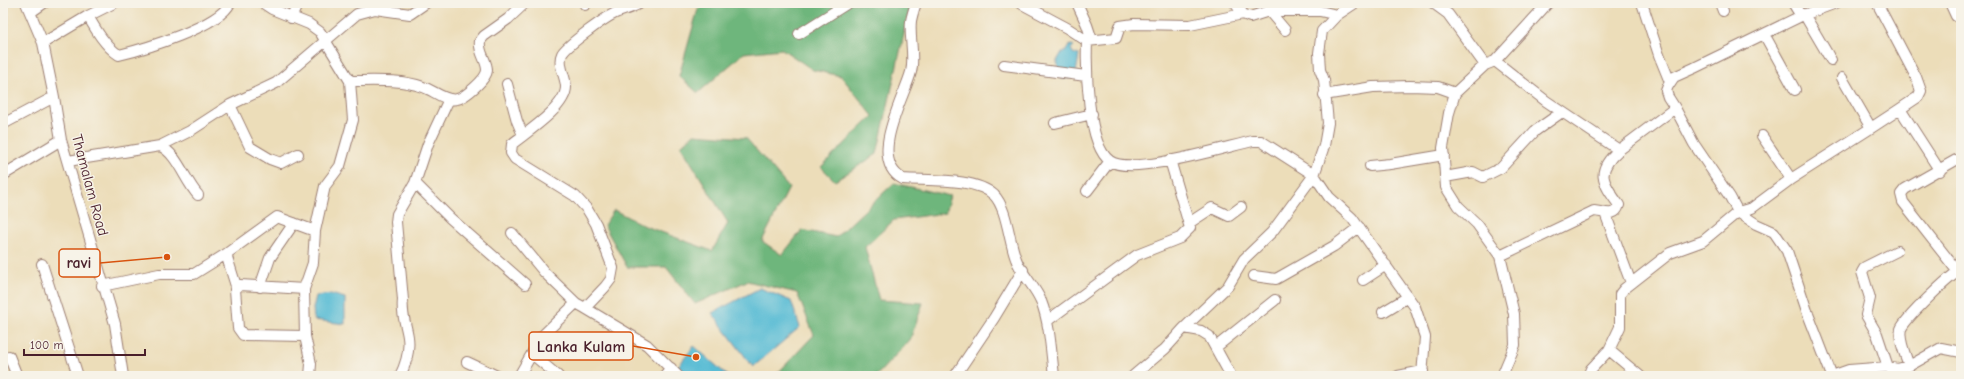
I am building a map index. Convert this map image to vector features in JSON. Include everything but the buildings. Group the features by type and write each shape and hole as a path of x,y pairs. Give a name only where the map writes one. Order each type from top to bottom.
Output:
{"street":[{"path":"29,8 44,3"},
{"path":"42,43 88,16 114,3"},
{"path":"88,16 98,32 114,52 119,55 148,48 206,24 220,16 228,8 230,3"},
{"path":"263,3 291,18 309,24 320,32 350,81 354,120 340,166 325,186 315,231 313,263 304,289 305,336 311,364 310,376"},
{"path":"291,18 298,3"},
{"path":"68,161 160,146 190,131 230,105 276,83 357,14 375,9 410,14 425,3"},
{"path":"350,81 399,82 424,87 450,99 457,99 467,94 485,77 487,70 480,52 480,41 484,36 508,19 525,3"},
{"path":"586,308 608,283 613,268 596,224 587,209 576,196 512,156 512,144 553,110 562,100 566,87 561,59 565,51 601,22 617,12 631,9 640,3"},
{"path":"799,34 848,3"},
{"path":"916,3 911,20 912,71 888,136 888,153 891,164 896,175 903,179 955,181 976,185 994,196 1001,207 1016,260 1041,300 1046,321 1054,376"},
{"path":"1077,3 1080,7 1089,41 1086,76 1096,138 1102,153 1110,161 1132,166 1170,160 1253,141 1261,141 1314,175 1329,197 1352,218 1359,227 1415,307 1425,337 1423,373 1398,376"},
{"path":"1235,3 1244,14 1250,17 1269,11 1320,11 1337,15"},
{"path":"1133,376 1165,349 1184,328 1228,286 1244,259 1272,232 1314,175 1324,146 1328,122 1324,95 1324,80 1320,70 1319,58 1322,31 1337,15 1356,3"},
{"path":"1433,3 1448,14 1485,65"},
{"path":"1505,376 1504,371 1515,345 1514,314 1500,256 1477,224 1458,206 1446,187 1444,155 1449,113 1456,93 1485,65 1495,61 1548,3"},
{"path":"1642,3 1659,55 1670,82"},
{"path":"1794,3 1831,60"},
{"path":"1836,3 1802,15 1674,77 1666,90 1668,97 1676,108 1694,144 1730,197 1738,212 1756,224 1774,232 1787,251 1808,314 1832,376 1849,370 1888,367 1897,369 1909,366 1941,348 1961,352"},
{"path":"1588,376 1591,369 1609,350 1620,327 1620,294 1631,284 1670,253 1703,241 1738,212 1752,208 1791,179 1918,97 1921,91 1877,3"},
{"path":"1950,3 1956,16"},
{"path":"1022,4 1068,28 1089,41 1116,38 1120,26 1134,24 1190,25 1244,14"},
{"name":"Thamalam Road","path":"29,8 42,43 54,97 61,140 102,286 115,324 123,376"},
{"path":"1269,11 1285,30"},
{"path":"1764,34 1795,90"},
{"path":"1495,61 1562,112 1619,150"},
{"path":"1004,65 1086,76"},
{"path":"1842,78 1871,128"},
{"path":"507,84 516,121 523,135"},
{"path":"1324,95 1373,87 1410,86 1438,86 1456,93"},
{"path":"3,124 54,97"},
{"path":"401,375 407,360 408,338 402,312 402,293 396,222 397,214 415,183 428,144 450,99"},
{"path":"230,105 250,147 270,159 281,163 298,154"},
{"path":"1500,256 1594,212 1614,213 1619,205 1608,190 1603,179 1603,170 1606,162 1619,150 1676,108"},
{"path":"1900,109 1940,171"},
{"path":"1445,177 1473,172 1483,177 1501,168 1534,131 1562,112"},
{"path":"1055,124 1092,114"},
{"path":"1762,136 1791,179"},
{"path":"3,175 61,140"},
{"path":"160,146 165,148 182,170 184,178 191,188 198,195"},
{"path":"1370,166 1444,155"},
{"path":"1046,321 1137,256 1180,238 1190,228 1170,160"},
{"path":"1909,366 1901,331 1903,325 1929,298 1959,271 1902,202 1901,194 1905,189 1940,171 1956,160 1961,160"},
{"path":"1087,191 1110,161"},
{"path":"415,183 450,218 525,284"},
{"path":"1189,223 1212,208 1228,216 1241,207"},
{"path":"1605,213 1631,284"},
{"path":"102,286 159,274 194,274 226,254 277,217 315,231"},
{"path":"260,287 270,258 294,223"},
{"path":"1254,276 1276,279 1334,246 1359,227"},
{"path":"512,233 545,273 576,303 647,345 675,372 664,376"},
{"path":"1888,367 1877,334 1866,315 1870,298 1862,272 1865,267 1897,251"},
{"path":"226,254 236,286 238,328 243,335 305,336"},
{"path":"42,264 78,376"},
{"path":"1363,280 1386,265"},
{"path":"955,376 994,318 1023,270"},
{"path":"236,286 304,289"},
{"path":"1383,312 1408,297"},
{"path":"1216,347 1275,300"},
{"path":"518,376 542,336 576,303"},
{"path":"1184,328 1201,331 1209,336 1231,376"},
{"path":"1609,350 1640,376"},
{"path":"532,354 558,376"},
{"path":"9,356 17,376"},
{"path":"467,362 496,376"}],"green space":[{"path":"704,3 911,3 877,154 835,181 821,167 873,116 841,76 813,70 782,49 744,53 698,93 679,76 698,9"},
{"path":"694,134 746,138 789,188 762,241 782,255 802,230 836,237 894,183 950,196 945,213 894,220 865,247 879,300 923,303 910,340 876,376 775,376 814,335 797,293 747,281 695,304 666,267 627,267 604,225 614,210 645,226 712,251 728,223 681,146"}],"water":[{"path":"1069,46 1074,46 1071,49 1073,53 1079,55 1076,73 1073,78 1062,79 1055,69 1058,66 1057,61 1062,52 1065,52"},
{"path":"760,288 791,301 800,327 753,367 712,313"},
{"path":"331,294 345,298 345,324 314,320 313,308 316,296"},
{"path":"694,346 728,376 682,376 676,369"}],"place":[{"name":"ravi","path":"167,257"},
{"name":"Lanka Kulam","path":"696,357"}]}
